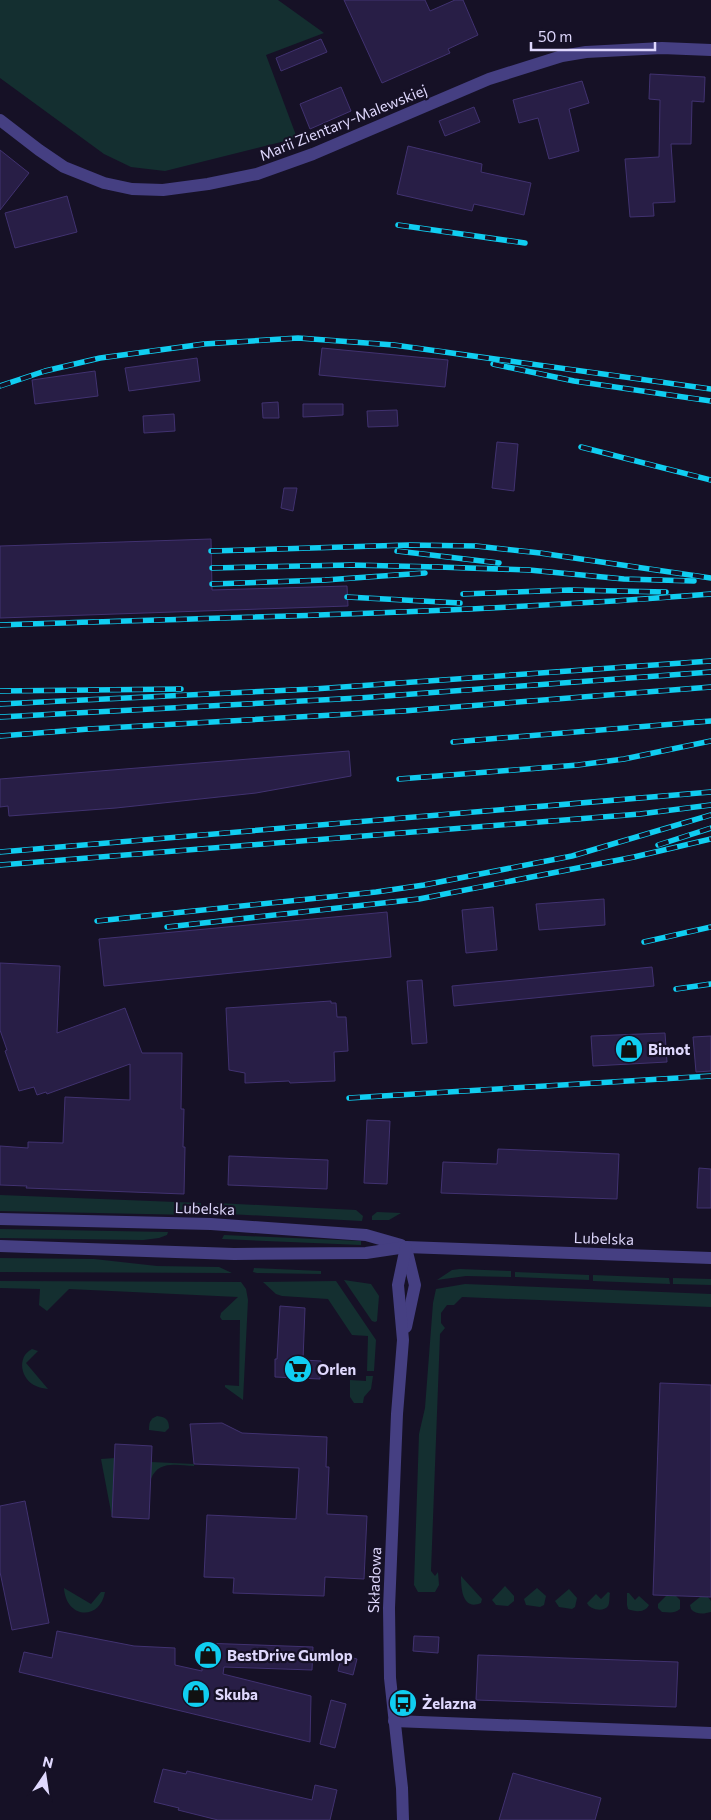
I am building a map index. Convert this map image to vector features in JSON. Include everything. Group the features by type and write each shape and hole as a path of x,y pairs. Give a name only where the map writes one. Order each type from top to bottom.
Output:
{"street":[{"name":"Marii Zientary-Malewskiej","path":"0,120 64,167 104,183 132,189 163,190 208,184 256,174 313,154 489,79 562,56 586,52 662,48 711,50"},
{"name":"Lubelska","path":"0,1219 211,1224 366,1235 406,1247"},
{"name":"Lubelska","path":"0,1246 234,1254 366,1253 406,1247 711,1258"},
{"name":"Składowa","path":"403,1820 402,1788 390,1678 389,1608 397,1414 403,1340 415,1285 406,1247"},
{"path":"394,1721 711,1733"}],"green space":[{"path":"0,0 278,0 324,33 266,55 297,138 165,171 131,167 104,154 0,78"},
{"path":"0,1195 201,1203 201,1208 194,1215 0,1211"},
{"path":"217,1203 356,1210 363,1216 362,1221 228,1214"},
{"path":"377,1212 401,1213 389,1220 372,1220 372,1216"},
{"path":"0,1229 168,1232 167,1235 159,1238 143,1240 0,1238"},
{"path":"224,1235 361,1241 361,1245 222,1239"},
{"path":"0,1258 94,1259 157,1266 219,1267 232,1273 0,1272"},
{"path":"254,1268 321,1271 321,1274 257,1273 253,1272"},
{"path":"452,1270 511,1271 511,1277 466,1276 437,1280"},
{"path":"515,1272 589,1275 589,1280 515,1277"},
{"path":"593,1275 669,1278 670,1284 593,1281"},
{"path":"673,1278 711,1279 711,1285 673,1284"},
{"path":"344,1280 371,1284 379,1296 377,1321 372,1321"},
{"path":"0,1281 241,1282 246,1289 248,1300 243,1400 225,1387 225,1385 239,1386 240,1320 222,1320 220,1317 221,1313 238,1297 69,1289 47,1311 39,1305 40,1289 0,1288"},
{"path":"336,1281 376,1340 374,1371 367,1371 368,1336 352,1335 328,1299 282,1296 276,1294 263,1282"},
{"path":"465,1284 711,1294 711,1307 462,1297 454,1305 447,1305 441,1313 441,1323 445,1328 440,1334 431,1571 435,1576 438,1572 439,1585 435,1592 418,1592 414,1585 419,1434 425,1408 433,1303 436,1289"},
{"path":"32,1349 38,1351 26,1363 48,1389 31,1383 24,1374 22,1363 24,1357"},
{"path":"366,1376 373,1376 371,1389 364,1397 363,1403 354,1403 350,1397 350,1380 366,1381"},
{"path":"157,1416 164,1418 169,1425 165,1432 149,1430 150,1421"},
{"path":"115,1458 112,1517 101,1459"},
{"path":"151,1462 194,1464 194,1466 163,1466 154,1473 151,1479"},
{"path":"461,1576 482,1599 481,1603 475,1605 466,1601 462,1592"},
{"path":"505,1586 514,1596 514,1601 508,1606 496,1605 492,1600"},
{"path":"64,1588 91,1604 101,1592 105,1592 97,1608 90,1612 83,1612 77,1611 71,1606 66,1598"},
{"path":"537,1588 546,1596 544,1605 540,1607 526,1605 524,1599"},
{"path":"569,1589 577,1598 575,1607 572,1609 559,1607 555,1601"},
{"path":"608,1592 610,1593 609,1602 606,1608 596,1609 588,1605 587,1603 596,1594 601,1599"},
{"path":"627,1593 635,1600 639,1596 649,1605 640,1611 628,1609"},
{"path":"666,1596 676,1596 680,1600 680,1609 678,1611 662,1612 658,1608 658,1604"},
{"path":"700,1597 708,1597 711,1601 711,1612 700,1614 691,1609 690,1605"}],"building":[{"path":"344,0 425,0 430,11 455,0 463,0 478,35 448,49 450,53 382,83"},
{"path":"321,39 327,52 281,71 276,58"},
{"path":"650,74 705,77 704,102 692,101 691,144 671,144 675,202 653,203 654,216 630,217 625,159 659,157 660,100 649,99"},
{"path":"582,81 589,103 569,109 579,151 549,159 538,118 519,123 513,100"},
{"path":"341,87 351,111 310,129 300,104"},
{"path":"474,107 480,122 445,136 439,121"},
{"path":"408,146 482,164 481,172 531,183 524,215 474,204 472,211 397,194"},
{"path":"0,150 29,173 0,210"},
{"path":"67,196 77,232 15,248 5,213"},
{"path":"322,348 448,360 445,387 319,375"},
{"path":"197,358 200,381 129,391 125,368"},
{"path":"95,371 98,396 35,404 32,380"},
{"path":"278,402 279,418 263,418 262,403"},
{"path":"303,404 343,404 343,415 303,417"},
{"path":"397,410 398,426 368,427 367,411"},
{"path":"174,414 175,431 144,433 143,416"},
{"path":"497,442 518,444 514,491 492,488"},
{"path":"284,488 297,488 293,511 281,508"},
{"path":"211,539 212,590 347,586 348,606 0,618 0,546"},
{"path":"349,751 351,776 256,793 116,808 9,816 8,806 0,807 0,779"},
{"path":"604,899 605,925 539,930 536,904"},
{"path":"493,907 497,950 466,953 462,910"},
{"path":"387,912 391,957 104,986 99,939"},
{"path":"0,963 60,966 57,1033 125,1008 142,1053 182,1053 181,1109 184,1109 184,1194 26,1188 27,1186 0,1185 0,1146 28,1148 28,1142 63,1143 65,1097 130,1100 130,1064 47,1094 46,1092 37,1095 34,1087 19,1091 0,1030"},
{"path":"652,967 654,986 454,1006 452,986"},
{"path":"422,980 427,1043 412,1044 407,981"},
{"path":"331,1001 331,1003 336,1003 337,1017 346,1017 348,1051 334,1052 335,1081 245,1083 245,1073 229,1070 226,1008"},
{"name":"Bimot","path":"665,1033 667,1062 593,1066 591,1036"},
{"path":"711,1036 711,1071 696,1072 693,1037"},
{"path":"367,1120 390,1121 387,1184 364,1183"},
{"path":"498,1149 619,1154 617,1199 441,1193 443,1162 497,1164"},
{"path":"229,1156 328,1160 327,1189 228,1185"},
{"path":"699,1168 711,1169 711,1208 697,1208"},
{"path":"280,1306 305,1308 303,1360 321,1361 320,1379 275,1377"},
{"path":"660,1383 711,1385 711,1597 653,1595"},
{"path":"222,1423 242,1433 327,1437 326,1467 329,1467 327,1514 367,1516 364,1579 325,1577 324,1596 233,1593 234,1578 204,1577 207,1515 296,1519 299,1468 194,1464 190,1424"},
{"path":"115,1444 152,1446 149,1519 112,1517"},
{"path":"25,1501 49,1623 12,1630 0,1572 0,1506"},
{"path":"57,1631 134,1646 175,1648 175,1665 202,1671 202,1643 313,1647 312,1670 224,1667 223,1674 311,1696 310,1742 19,1672 24,1652 52,1658"},
{"path":"414,1636 439,1637 438,1653 413,1651"},
{"path":"342,1655 357,1659 353,1675 338,1671"},
{"path":"478,1655 678,1662 676,1707 476,1700"},
{"path":"331,1700 346,1704 335,1748 320,1744"},
{"path":"163,1769 186,1774 187,1771 312,1800 315,1785 337,1790 330,1820 218,1820 154,1802"},
{"path":"513,1773 601,1798 595,1820 499,1820"}],"railway":[{"path":"398,225 525,243"},
{"path":"0,386 45,371 100,358 204,344 298,338 394,345 711,389"},
{"path":"493,364 574,381 711,401"},
{"path":"581,447 711,480"},
{"path":"211,551 408,545 476,546 540,553 711,578"},
{"path":"397,551 499,563"},
{"path":"212,568 350,565 438,567 529,570 624,579 694,581"},
{"path":"212,584 325,580 425,573"},
{"path":"463,594 569,590 666,592"},
{"path":"0,625 444,610 711,594"},
{"path":"347,597 460,603"},
{"path":"0,704 314,689 711,661"},
{"path":"0,717 359,698 711,672"},
{"path":"0,736 403,711 711,687"},
{"path":"0,691 181,689"},
{"path":"453,742 711,721"},
{"path":"399,779 578,765 624,759 711,741"},
{"path":"0,852 711,792"},
{"path":"0,865 640,814 711,805"},
{"path":"97,921 376,892 424,885 572,856 711,815"},
{"path":"658,845 711,828"},
{"path":"167,927 419,899 634,857 711,839"},
{"path":"644,942 711,927"},
{"path":"676,989 711,984"},
{"path":"349,1098 711,1076"}],"place":[{"name":"Bimot","path":"629,1049"},
{"name":"Orlen","path":"298,1369"},
{"name":"BestDrive Gumlop","path":"208,1655"},
{"name":"Skuba","path":"196,1694"},
{"name":"Żelazna","path":"403,1703"}]}
